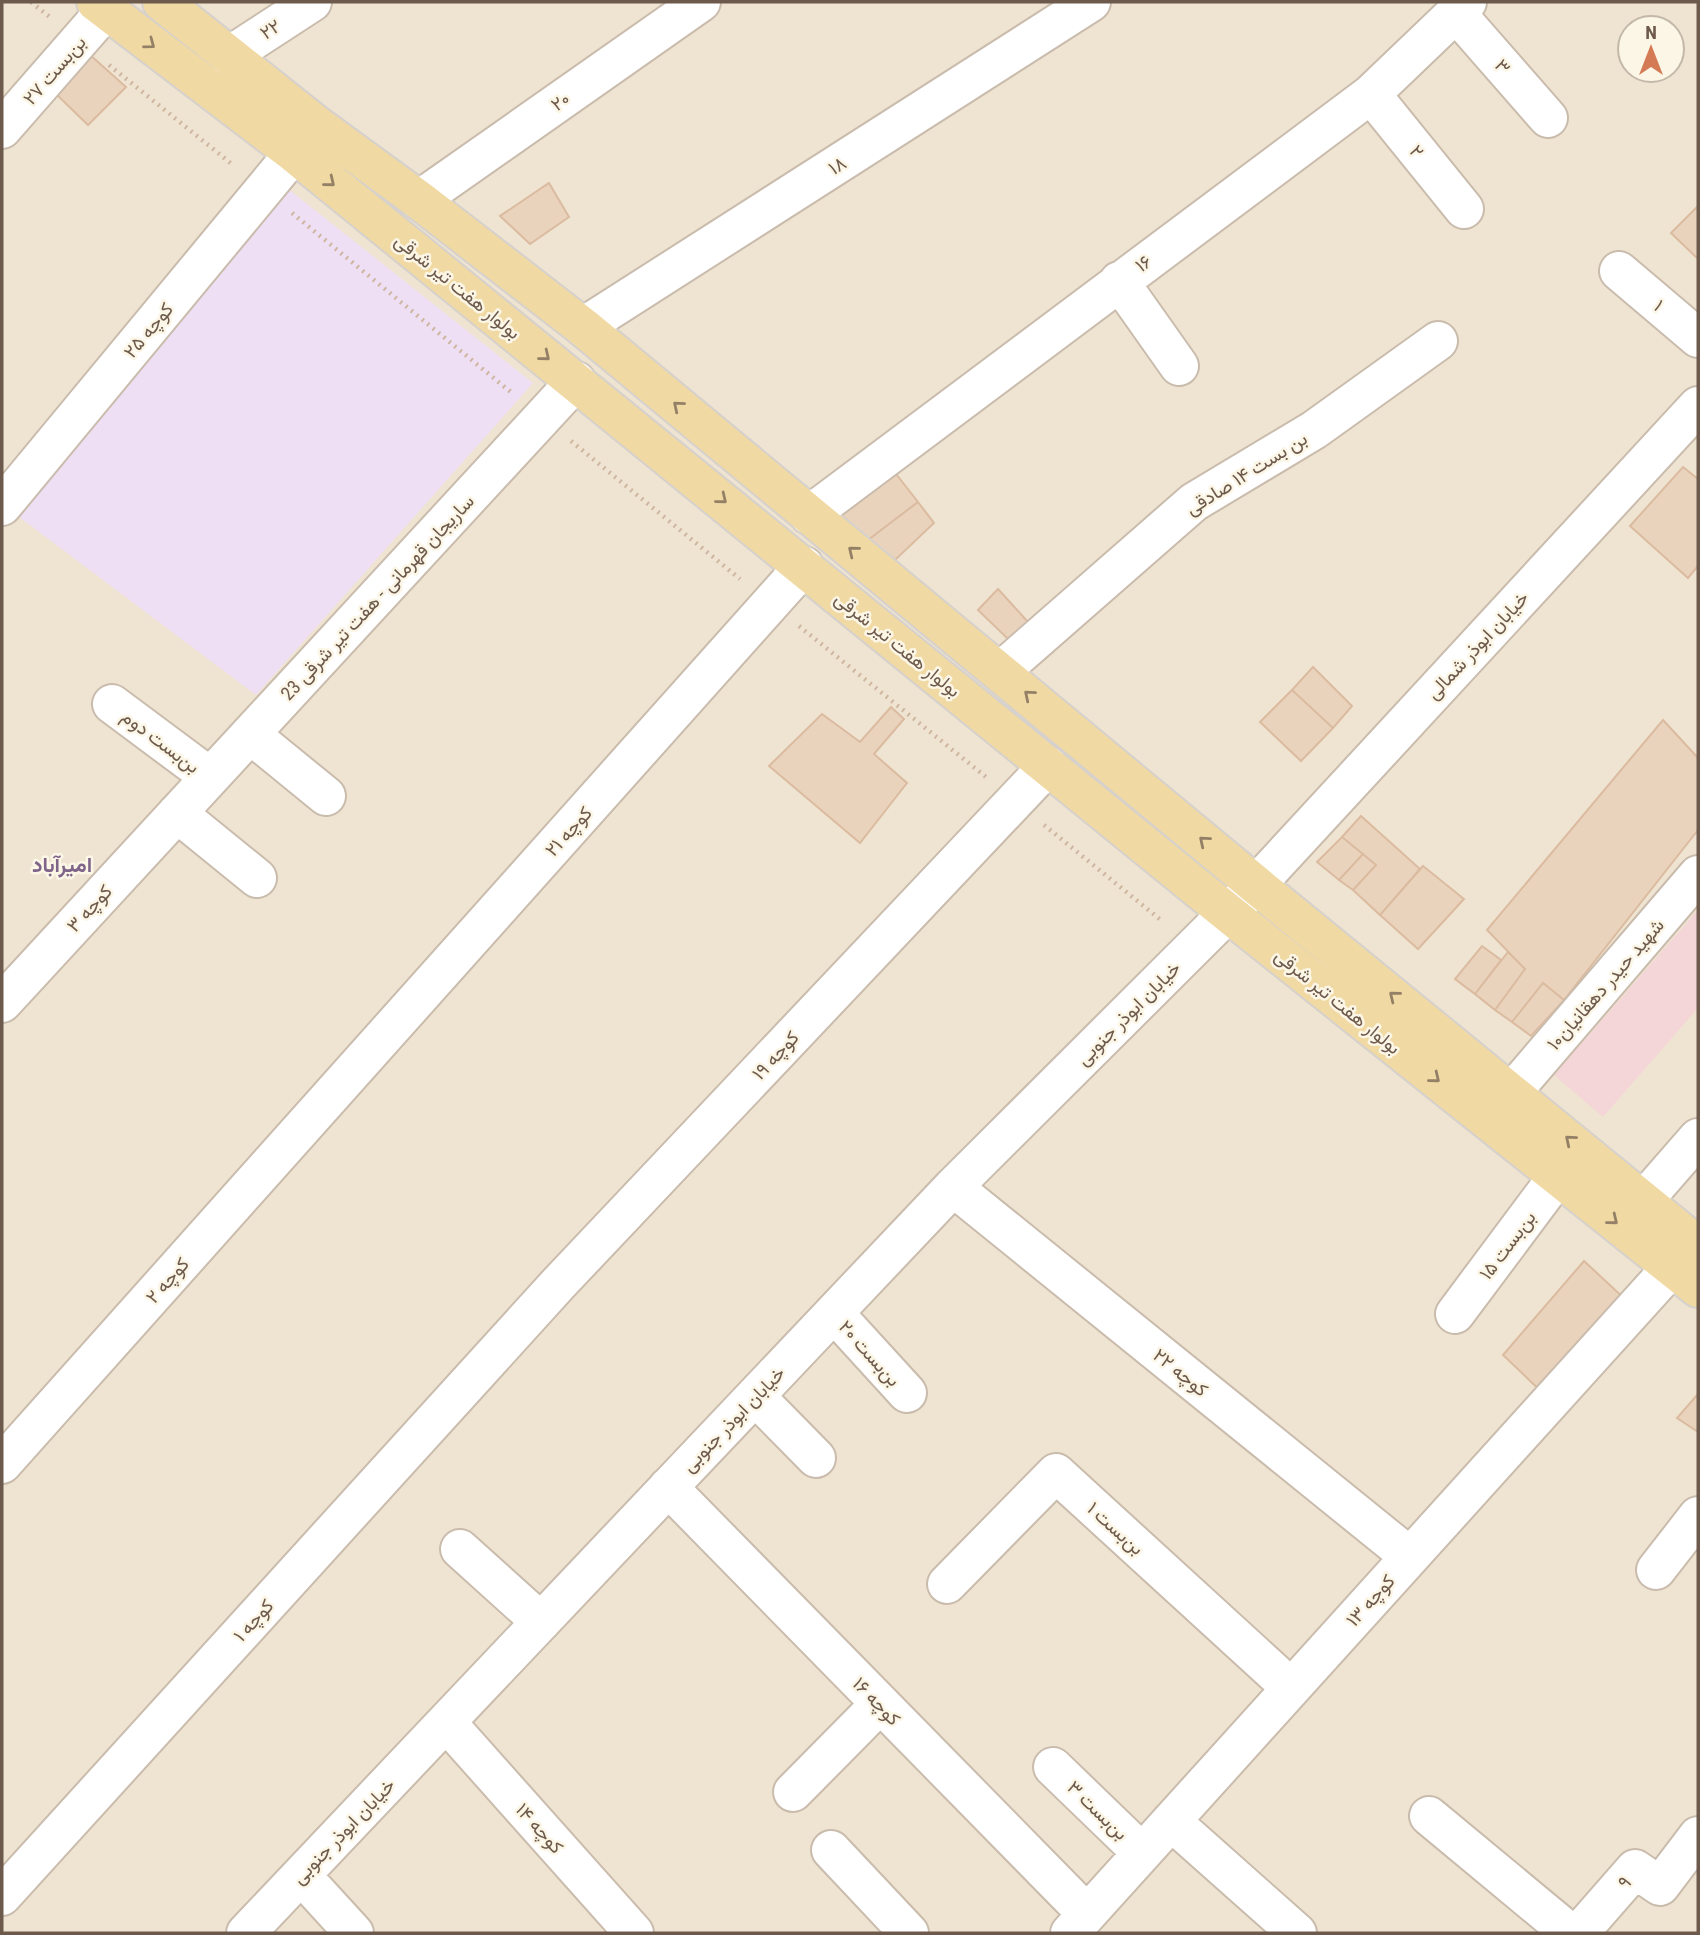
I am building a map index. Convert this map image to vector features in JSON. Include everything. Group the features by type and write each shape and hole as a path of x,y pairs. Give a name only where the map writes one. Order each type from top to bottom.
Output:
{"main road":[{"name":"بولوار هفت تیر شرقی","path":"162,2 583,327 1256,885 1512,1092 1643,1201 1689,1267"},
{"name":"بولوار هفت تیر شرقی","path":"101,6 294,153 1228,913 1558,1176 1689,1267"},
{"path":"477,301 508,270"}],"street":[{"name":"۲۲","path":"229,56 312,2"},
{"name":"۲۰","path":"419,200 701,2"},
{"name":"۱۸","path":"583,327 1091,2"},
{"name":"بن‌بست ۲۷","path":"2,129 79,41 101,6"},
{"name":"۱۶","path":"809,515 1371,94 1462,8"},
{"name":"۳","path":"1462,8 1548,118"},
{"name":"۲","path":"1371,94 1464,209"},
{"name":"کوچه ۲۵","path":"2,506 294,153"},
{"name":"۱","path":"1619,271 1698,338"},
{"path":"1119,281 1179,366"},
{"name":"بن بست ۱۴ صادقی","path":"1001,671 1194,502 1314,430 1437,341"},
{"name":"ساریجان قهرمانی - هفت تیر شرقی 23","path":"177,813 576,381"},
{"name":"خیابان ابوذر شمالی","path":"1228,913 1698,406"},
{"name":"کوچه ۲۱","path":"332,1096 803,566"},
{"name":"بن‌بست دوم","path":"112,704 210,777"},
{"path":"250,734 326,796"},
{"name":"کوچه ۱۹","path":"503,1344 1048,766"},
{"path":"177,813 257,878"},
{"name":"کوچه ۳","path":"2,1003 177,813"},
{"name":"شهید حیدر دهقانیان۱۰","path":"1512,1092 1698,875"},
{"name":"خیابان ابوذر جنوبی","path":"246,1933 953,1187 1228,913"},
{"name":"کوچه ۲","path":"2,1464 332,1096"},
{"path":"1643,1201 1698,1138"},
{"name":"بن‌بست ۱۵","path":"1455,1314 1558,1176"},
{"name":"کوچه ۲۲","path":"953,1187 1409,1556"},
{"name":"کوچه ۱۳","path":"1078,1924 1409,1556 1689,1267"},
{"name":"بن‌بست ۲۰","path":"834,1313 906,1393"},
{"name":"کوچه ۱","path":"2,1896 503,1344"},
{"path":"755,1396 816,1458"},
{"name":"بن‌بست ۱","path":"947,1584 1056,1473 1291,1688"},
{"name":"کوچه ۱۶","path":"668,1487 880,1704 1078,1924"},
{"path":"1656,1570 1698,1516"},
{"path":"460,1549 541,1622"},
{"path":"793,1792 880,1704"},
{"name":"کوچه ۱۴","path":"446,1722 634,1933"},
{"name":"بن‌بست ۳","path":"1053,1767 1142,1853"},
{"path":"1429,1816 1570,1933"},
{"path":"1171,1821 1297,1933"},
{"name":"۹","path":"1579,1933 1635,1869 1660,1886 1698,1836"},
{"path":"831,1850 909,1933"},
{"path":"301,1875 354,1933"}],"path":[{"path":"31,2 1162,922"}],"shaded area":[{"path":"2,2 1698,2 1698,1933 2,1933"},
{"path":"287,188 533,383 256,695 19,517"},
{"path":"1698,910 1698,1008 1603,1117 1554,1075"}],"building":[{"path":"89,54 126,87 88,125 56,94"},
{"path":"549,183 569,217 530,244 500,216"},
{"path":"1698,206 1698,259 1671,233"},
{"path":"889,465 918,502 868,540 833,509"},
{"path":"1683,467 1698,479 1698,566 1688,578 1630,526"},
{"path":"918,502 934,523 894,561 868,540"},
{"path":"998,589 1028,622 1008,639 978,610"},
{"path":"1313,667 1352,706 1333,728 1292,690"},
{"path":"1292,690 1333,728 1301,761 1260,722"},
{"path":"891,707 904,719 874,754 907,783 860,843 769,766 822,714 860,742"},
{"path":"1663,720 1698,758 1698,830 1564,1000 1543,983 1512,1022 1495,1010 1525,969 1487,930"},
{"path":"1361,816 1420,869 1380,915 1353,890 1376,865 1342,837"},
{"path":"1342,837 1363,854 1339,880 1317,862"},
{"path":"1363,854 1376,865 1353,890 1339,880"},
{"path":"1423,866 1464,899 1418,949 1380,915"},
{"path":"1482,946 1501,960 1475,994 1455,979"},
{"path":"1508,952 1525,969 1495,1010 1475,994"},
{"path":"1543,983 1564,1000 1531,1036 1512,1022"},
{"path":"1584,1261 1627,1301 1546,1396 1503,1355"},
{"path":"1698,1394 1698,1432 1677,1418"}],"district":[{"name":"امیرآباد","path":"62,865"}]}
